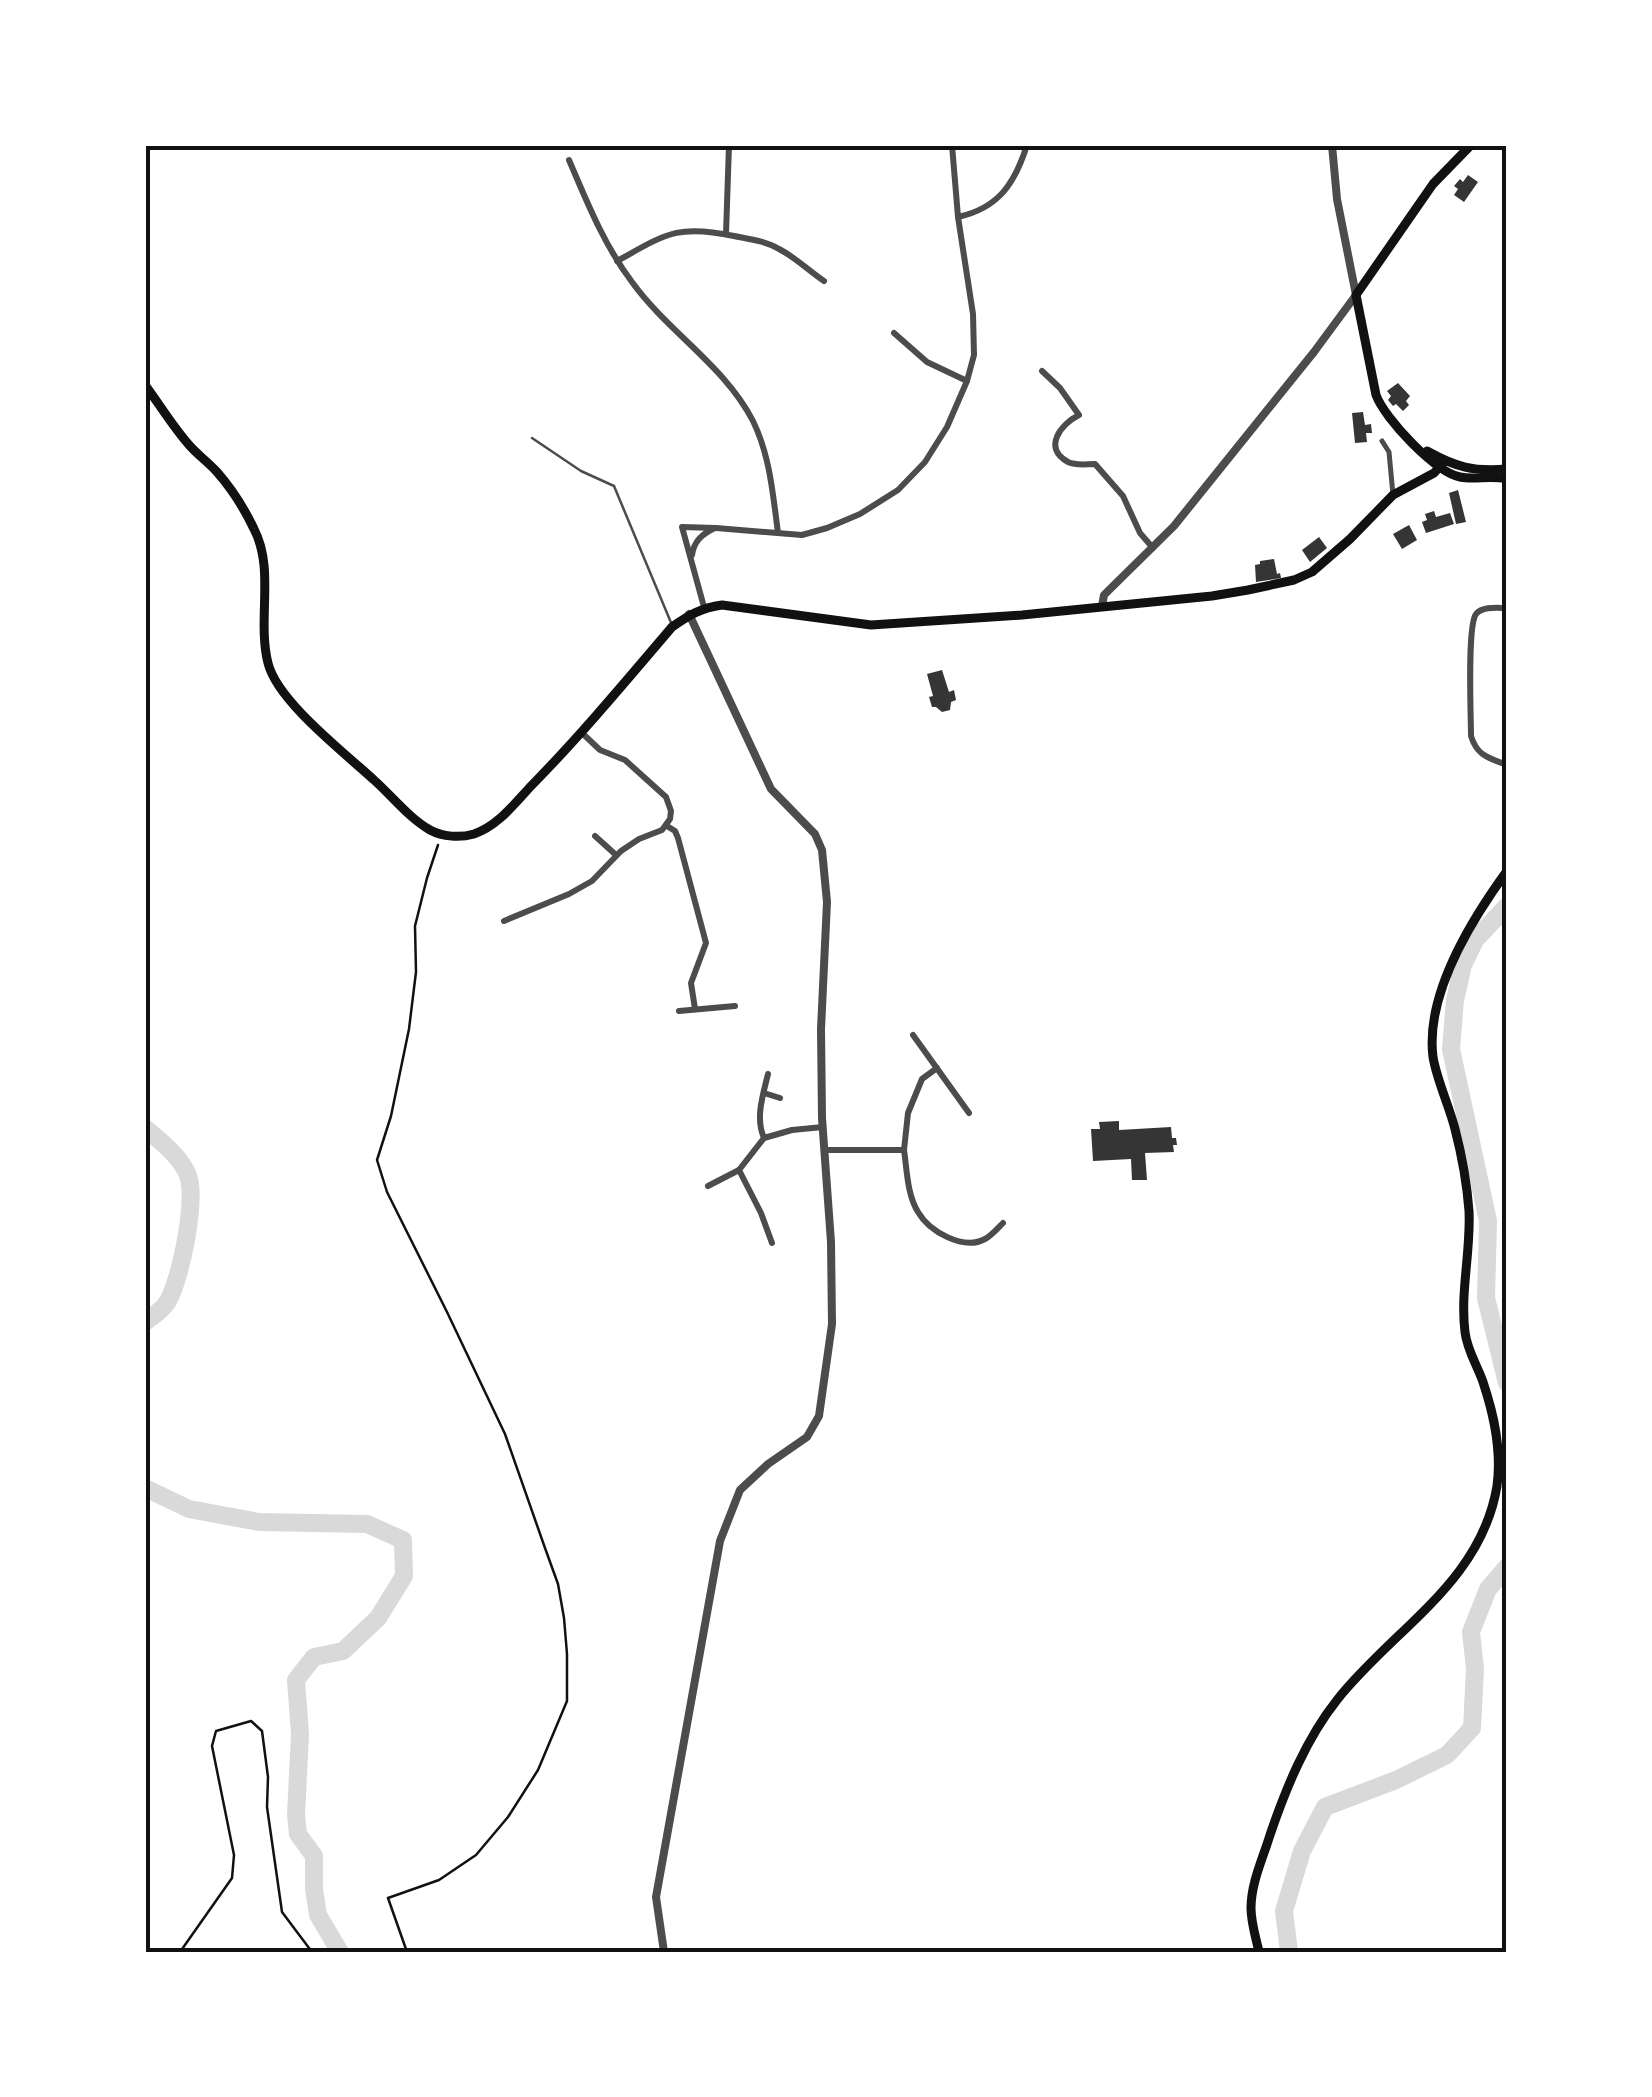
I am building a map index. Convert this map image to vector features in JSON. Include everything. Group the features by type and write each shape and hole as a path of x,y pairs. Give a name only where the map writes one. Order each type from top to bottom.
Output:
{"main road":[{"path":"1471,145 1433,184 1356,295 1381,407 1416,445 1457,477 1507,479"},
{"path":"145,385 190,446 235,495 257,534 263,560 268,663 283,692 413,817 427,828 457,837 491,825 582,733 672,627 704,607 722,605 871,626 1212,596 1294,580 1312,572 1393,495 1434,473 1442,464"},
{"path":"1442,464 1507,469"},
{"path":"1260,1952 1250,1904 1255,1880 1283,1796 1305,1750 1334,1703 1356,1677 1421,1616 1456,1576 1480,1540 1492,1506 1497,1484 1498,1436 1465,1335 1468,1206 1456,1129 1433,1057 1433,1031 1436,1011 1459,949 1484,902 1507,870"}],"street":[{"path":"726,234 729,145"},
{"path":"704,607 682,527 802,535 827,528 860,514 898,490 925,462 946,427 974,355 973,314 952,145"},
{"path":"958,217 974,214 1010,186 1026,145"},
{"path":"1102,606 1104,595 1206,488 1356,295 1337,199 1332,145"},
{"path":"569,160 616,260 653,308 744,405 768,464 778,533"},
{"path":"616,260 658,238 682,230 704,230 779,248 824,281"},
{"path":"894,333 927,362 967,381"},
{"path":"1042,371 1079,415 1057,433 1057,450 1068,462 1095,464 1122,496 1152,548"},
{"path":"1382,441 1389,452 1393,495"},
{"path":"692,560 694,546 702,534 716,528"},
{"path":"1507,608 1484,609 1475,615 1471,650 1474,746 1480,754 1507,765"},
{"path":"664,1952 656,1897 720,1542 740,1490 768,1464 808,1437 820,1416 832,1324 823,1127 821,1029 827,902 822,850 815,834 770,789 690,614"},
{"path":"582,733 600,750 625,760 666,798 671,812 668,826"},
{"path":"504,921 592,881 630,844 668,826"},
{"path":"668,826 678,838 706,943 692,984 695,1009"},
{"path":"595,836 616,855"},
{"path":"679,1011 735,1006"},
{"path":"913,1035 969,1113"},
{"path":"937,1068 922,1078 908,1114 904,1150 918,1214 939,1233 967,1244 986,1239 1002,1223"},
{"path":"764,1138 760,1127 768,1074"},
{"path":"764,1093 780,1098"},
{"path":"708,1186 738,1170 764,1138 823,1127"},
{"path":"824,1150 904,1150"},
{"path":"738,1170 772,1243"}],"lane":[{"path":"532,438 581,471 614,486 672,627"}],"path":[{"path":"407,1952 388,1898 439,1880 476,1856 508,1817 538,1770 567,1701 564,1618 546,1548 505,1434 387,1192 378,1160 409,1030 416,972 415,926 441,834"},
{"path":"180,1952 232,1878 234,1855 212,1746 216,1731 250,1721 262,1731 267,1807 282,1912 312,1952"}],"building":[{"path":"1468,175 1478,182 1464,202 1454,195 1458,189 1454,186"},
{"path":"1398,383 1410,396 1403,411 1388,400 1391,396 1387,391"},
{"path":"1363,412 1365,425 1371,424 1372,433 1366,433 1367,442 1355,443 1352,413"},
{"path":"1458,490 1466,522 1456,524 1449,493"},
{"path":"1434,511 1436,517 1450,513 1454,524 1426,533 1422,522 1427,520 1425,514"},
{"path":"1409,525 1417,540 1402,549 1393,534"},
{"path":"1319,537 1327,548 1310,562 1302,550"},
{"path":"1274,559 1281,578 1256,582 1255,565"},
{"path":"942,670 956,700 951,702 950,710 942,712 932,707 927,674"},
{"path":"1119,1121 1119,1130 1171,1127 1177,1145 1173,1145 1174,1152 1145,1153 1147,1180 1132,1180 1131,1159 1093,1161 1091,1129 1100,1129 1099,1122"}],"waterway":[{"path":"1507,906 1475,940 1463,965 1451,1049 1488,1221 1486,1298 1507,1383"},
{"path":"145,1128 183,1166 190,1184 187,1237 173,1290 163,1307 145,1322"},
{"path":"145,1488 189,1509 259,1522 367,1524 403,1540 404,1576 378,1618 343,1651 314,1657 296,1680 300,1734 298,1834 314,1856 318,1915 340,1952"},
{"path":"1289,1952 1284,1911 1302,1851 1325,1807 1396,1780 1447,1755 1472,1728 1475,1669 1471,1632 1488,1589 1507,1567"}]}
